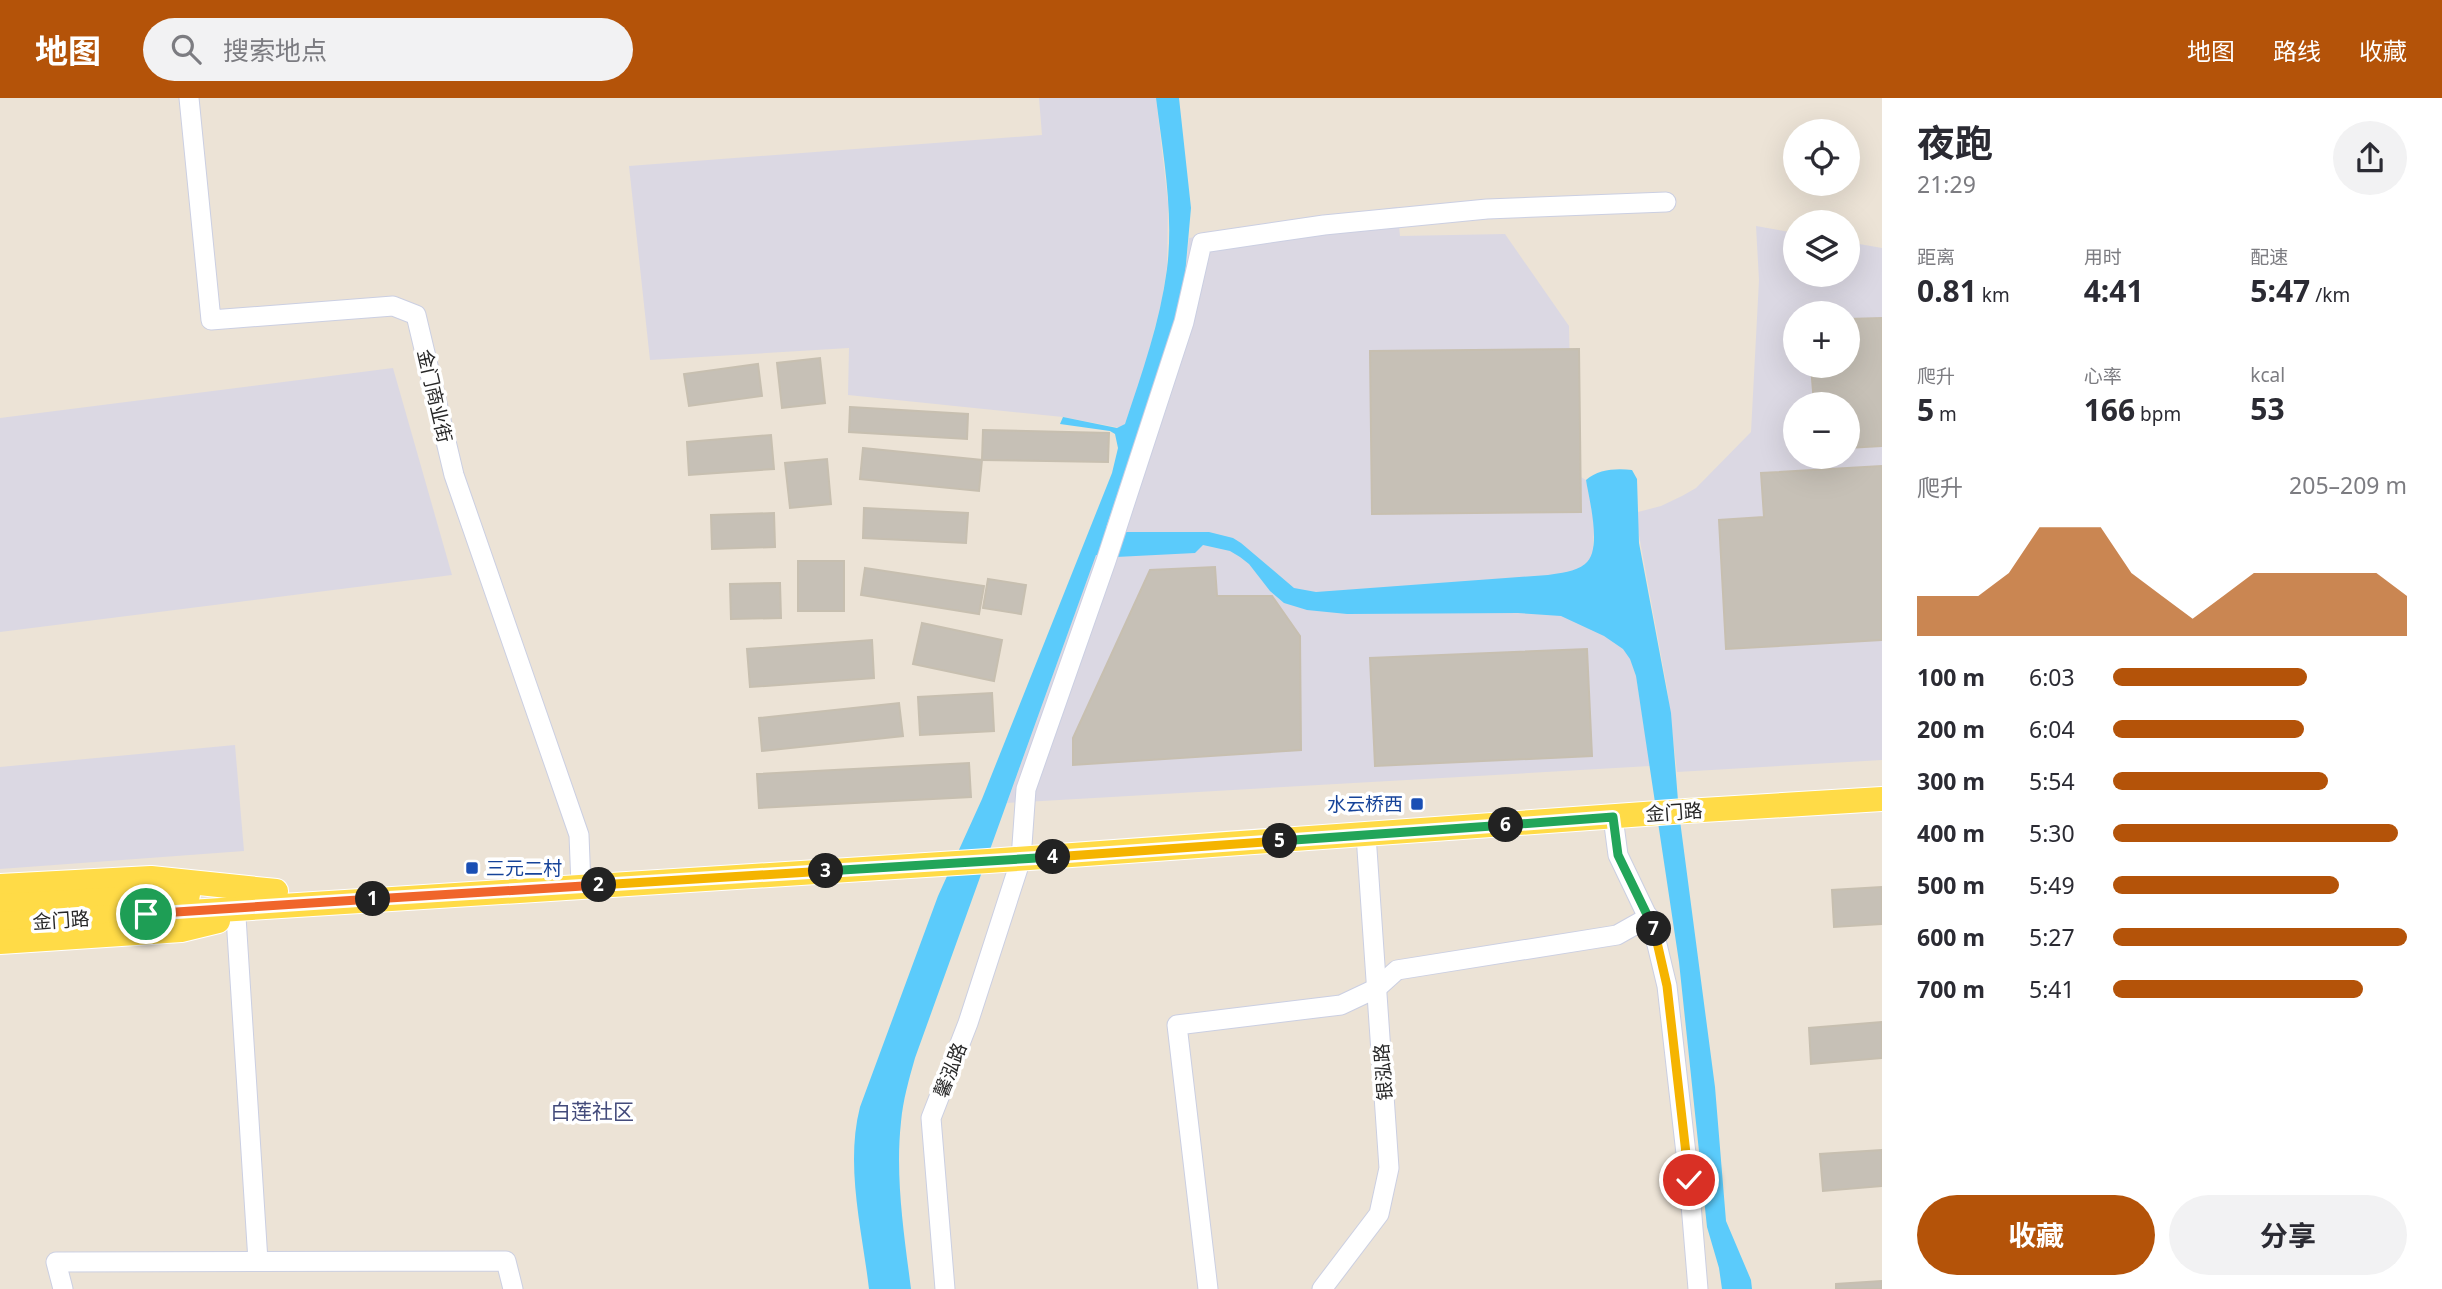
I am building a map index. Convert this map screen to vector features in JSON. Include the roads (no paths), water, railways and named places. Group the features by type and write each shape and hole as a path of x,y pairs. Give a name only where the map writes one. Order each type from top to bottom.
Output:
{"main road":[{"name":"金门路","path":"0,906 146,906 991,854 1685,804 1882,785"},
{"name":"金门路","path":"1685,804 1882,799"},
{"name":"金门路","path":"1022,851 1366,835 1613,817 1646,807"},
{"path":"0,886 151,878 277,898"},
{"path":"0,942 181,930 236,916 277,898"},
{"name":"金门路","path":"0,924 146,906"}],"street":[{"name":"金门商业街","path":"189,98 211,320 393,306 416,315 454,475 579,835 581,879"},
{"name":"馨泓路","path":"945,1289 931,1118 968,1023 1022,851 1026,789 1106,561 1184,322 1202,243 1324,225 1487,209 1666,202"},
{"path":"1613,817 1618,855 1649,917 1662,959 1671,1013 1698,1289"},
{"name":"银泓路","path":"1322,1289 1379,1214 1389,1168 1366,835"},
{"path":"236,916 258,1261"},
{"path":"1208,1289 1177,1025 1340,1005 1377,988 1397,970 1617,935 1649,917"},
{"path":"63,1289 56,1262 258,1261 506,1261 513,1289"}],"water":[{"path":"1156,98 1179,98 1191,208 1185,275 1178,312 1106,528 1121,532 1209,532 1233,538 1294,588 1316,592 1548,575 1577,569 1590,557 1594,537 1586,480 1602,471 1620,469 1632,470 1637,479 1639,543 1671,713 1679,813 1715,1087 1726,1221 1751,1280 1752,1289 1722,1289 1707,1227 1679,962 1636,676 1623,649 1604,636 1561,616 1518,613 1347,614 1307,610 1284,603 1240,557 1230,551 1203,545 1195,553 1116,557 1096,555 908,1082 902,1114 899,1164 911,1289 869,1289 854,1175 860,1107 938,896 982,799 1112,473 1118,448 1115,434 1110,431 1060,424 1063,417 1117,428 1125,424 1160,308 1167,269 1169,226 1167,183"}],"place":[{"name":"水云桥西","path":"1417,804"},
{"name":"三元二村","path":"472,868"}],"district":[{"name":"白莲社区","path":"592,1112"}]}
